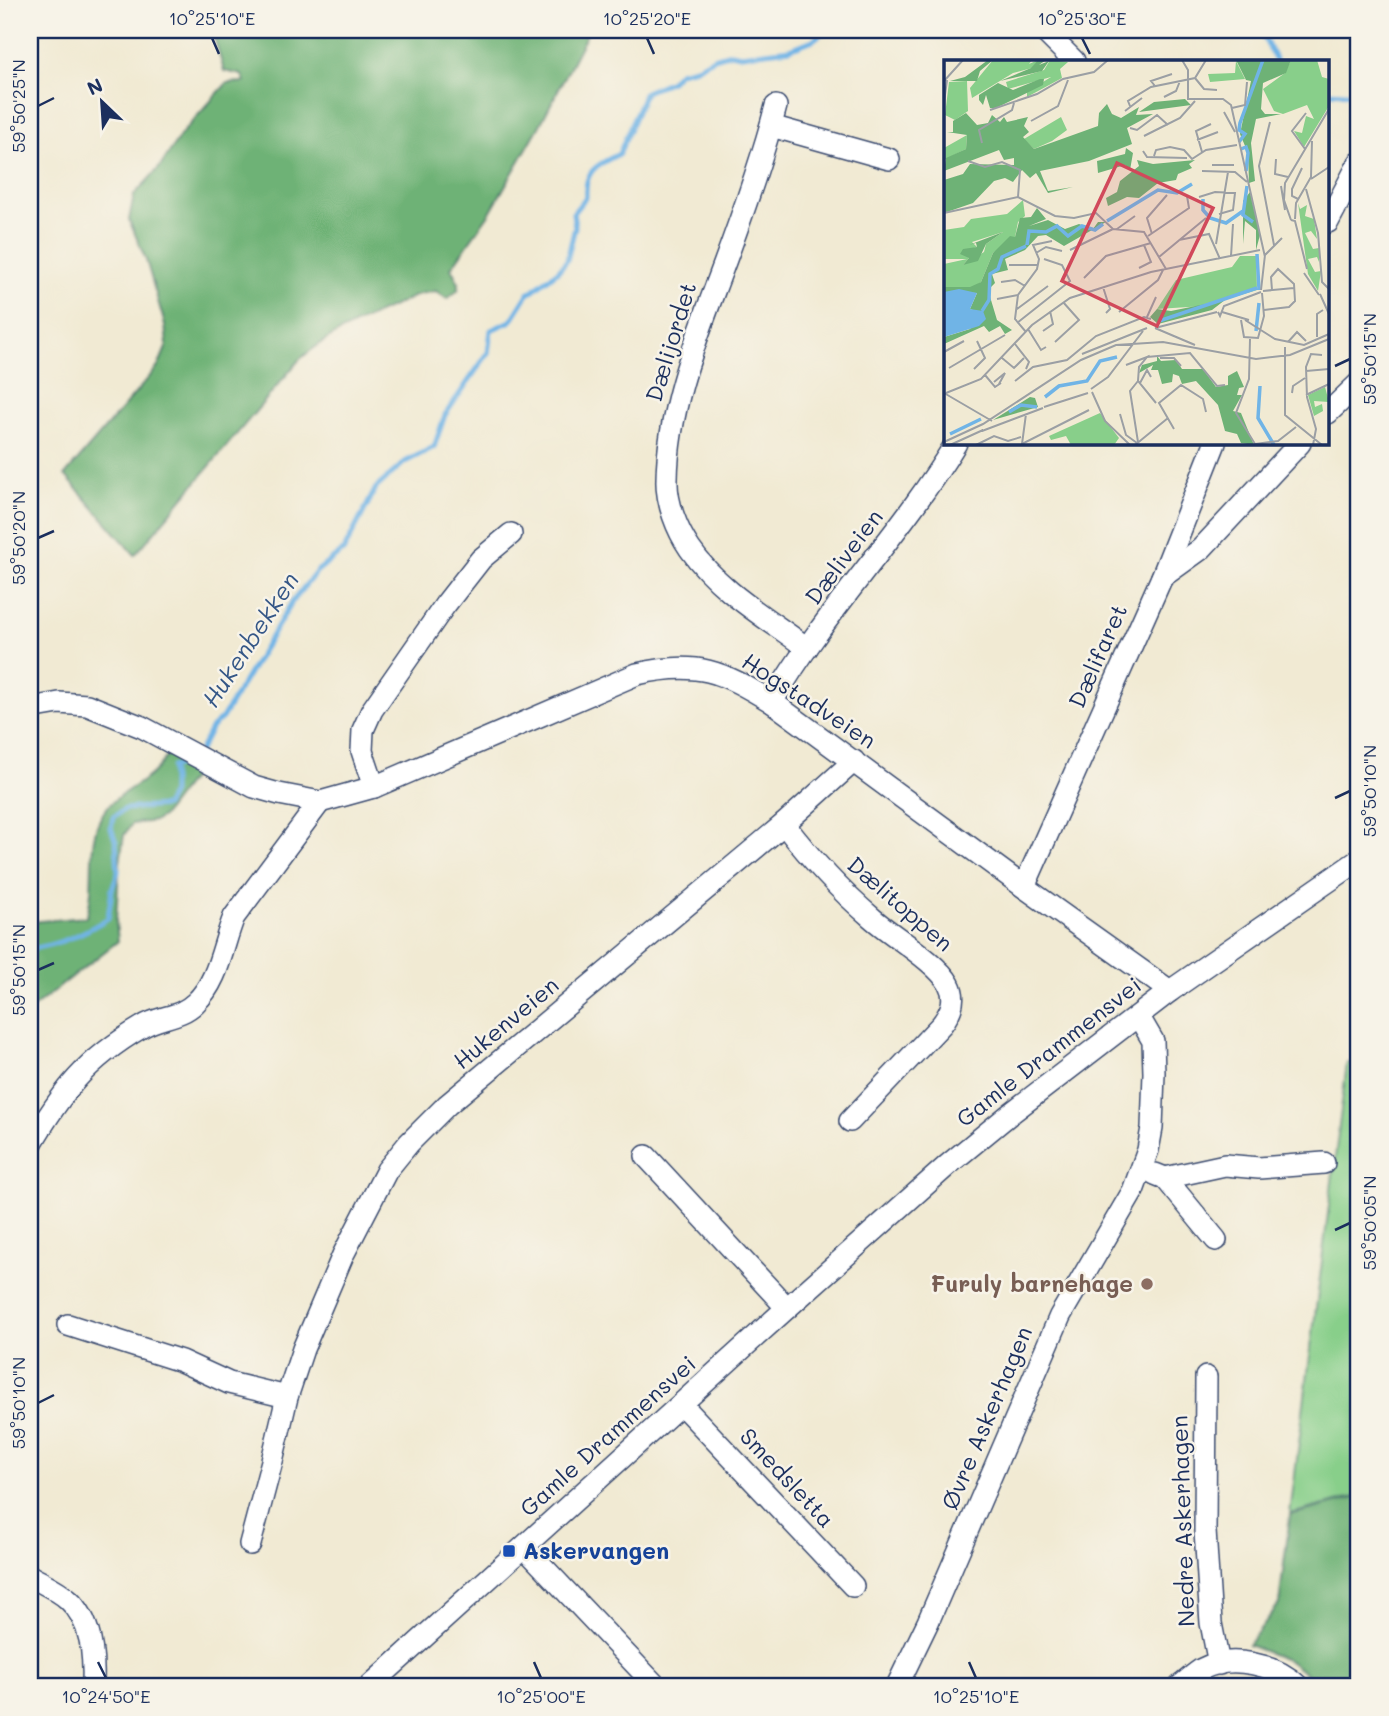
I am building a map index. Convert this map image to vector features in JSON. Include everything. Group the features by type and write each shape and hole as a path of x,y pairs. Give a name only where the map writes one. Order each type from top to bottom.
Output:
{"street":[{"path":"1043,30 1073,60"},
{"name":"Dælijordet","path":"807,648 724,587 689,547 673,514 667,481 680,391 774,116 889,159"},
{"path":"1330,218 1359,163"},
{"path":"1330,411 1359,383"},
{"name":"Dæliveien","path":"772,702 807,648 908,517 955,444"},
{"name":"Dælifaret","path":"1024,887 1162,577 1215,444"},
{"path":"1162,577 1201,549 1299,444"},
{"path":"374,787 362,751 362,730 372,710 481,559 512,534"},
{"name":"Hogstadveien","path":"30,708 59,703 87,705 142,727 254,787 320,802 374,787 637,674 666,667 688,667 721,674 733,678 772,702 1170,991"},
{"name":"Hukenveien","path":"250,1544 286,1397 303,1349 366,1209 387,1170 409,1143 447,1105 784,824 854,761"},
{"path":"30,1146 62,1094 90,1064 151,1021 173,1017 195,1004 208,988 217,970 234,917 320,802"},
{"name":"Dælitoppen","path":"784,824 819,867 855,904 942,975 953,993 952,1007 942,1024 849,1121"},
{"name":"Gamle Drammensvei","path":"370,1686 787,1308 980,1139 1170,991 1359,860"},
{"name":"Øvre Askerhagen","path":"897,1686 928,1622 1060,1316 1133,1191 1143,1169 1152,1128 1154,1073 1153,1041 1139,1017"},
{"path":"646,1156 787,1308"},
{"path":"1165,1178 1225,1165 1259,1168 1324,1164"},
{"path":"1143,1169 1165,1178 1216,1240"},
{"path":"68,1325 181,1361 229,1383 286,1397"},
{"name":"Nedre Askerhagen","path":"1206,1377 1205,1531 1211,1623 1219,1664"},
{"name":"Smedsletta","path":"682,1405 853,1586"},
{"path":"524,1547 656,1686"},
{"path":"30,1576 59,1592 77,1610 94,1660 93,1686"},
{"path":"1180,1686 1202,1669 1242,1662 1260,1665 1283,1680 1290,1678 1298,1686"}],"green space":[{"path":"212,30 589,30 539,127 489,214 451,268 459,283 458,290 447,299 436,291 419,294 341,331 312,349 299,360 135,555 65,475 158,367 167,345 165,325 146,260 129,220 134,195 160,167 182,133 227,83 245,82 242,75 224,71"},
{"path":"175,746 203,763 162,817 155,821 132,824 124,835 116,921 118,941 30,1010 30,922 86,917 91,893 93,844 103,813 122,795 154,772"},
{"path":"1347,1063 1359,1063 1359,1496 1290,1514"},
{"path":"1359,1497 1359,1686 1321,1686 1289,1661 1248,1645 1279,1604 1290,1515"}],"waterway":[{"name":"Hukenbekken","path":"199,752 212,727 222,718 292,602 317,571 344,550 376,488 405,462 434,447 445,415 488,353 491,330 511,321 528,294 558,271 567,260 575,227 573,213 586,197 587,180 598,165 619,154 645,92 671,81 679,72 696,68 714,58 731,53 741,55 790,49 813,40 826,30"},
{"name":"Hukenbekken","path":"1260,30 1275,60"},
{"name":"Hukenbekken","path":"1330,92 1359,94"},
{"name":"Hukenbekken","path":"30,949 70,938 108,918 112,889 118,872 116,842 111,828 113,817 125,809 165,806 172,793 172,767 188,763 192,759"}],"place":[{"name":"Furuly barnehage","path":"1147,1284"},
{"name":"Askervangen","path":"509,1551"}]}
